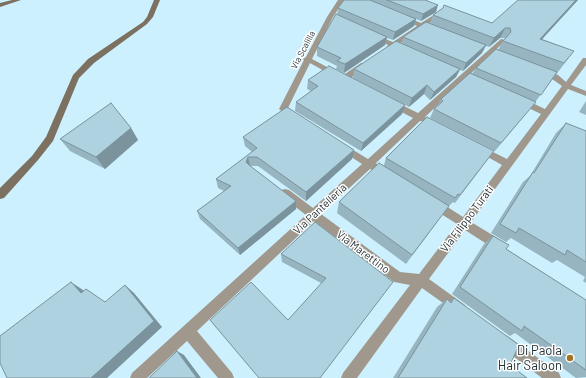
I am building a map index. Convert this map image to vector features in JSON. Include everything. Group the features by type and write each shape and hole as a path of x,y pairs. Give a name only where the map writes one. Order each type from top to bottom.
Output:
{"street":[{"path":"0,5 18,0"},
{"path":"0,194 35,158 50,139 76,76 91,61 145,23 153,11 157,0"},
{"name":"Via Scalilla","path":"303,122 283,109 307,59 333,18 341,0"},
{"path":"381,53 437,15"},
{"path":"400,17 442,33"},
{"path":"365,32 415,54"},
{"name":"Via Pantelleria","path":"137,378 503,40"},
{"path":"307,59 348,80 369,62"},
{"name":"Via Filippo Turati","path":"348,378 586,60"},
{"path":"534,69 555,78 566,86 586,94"},
{"path":"512,98 547,113"},
{"path":"386,100 433,124"},
{"path":"336,143 383,172"},
{"path":"474,146 508,164"},
{"name":"Via Marettino","path":"278,188 398,278 421,280"},
{"path":"423,198 509,251"},
{"path":"421,280 472,317"},
{"path":"188,331 227,378"},
{"path":"497,336 554,378"}],"building":[{"path":"344,0 370,0 416,19 395,32 338,8"},
{"path":"387,0 425,0 438,5 423,14"},
{"path":"518,0 576,0 540,39 574,51 564,63 503,41 511,32 510,28 505,28 494,38 433,15 443,8 444,5 492,23"},
{"path":"336,14 387,37 345,64 337,61 341,58 317,47"},
{"path":"426,22 486,45 466,63 403,37"},
{"path":"396,41 460,69 434,92 427,85 412,98 354,69"},
{"path":"496,49 557,72 541,95 476,68"},
{"path":"329,66 405,105 363,143 296,102 318,86 308,80"},
{"path":"470,73 536,102 501,143 434,109 443,101 441,99"},
{"path":"111,103 131,128 96,157 60,139"},
{"path":"287,107 354,150 306,192 257,157 248,157 246,162 249,165 296,201 238,248 197,211 231,186 216,179 257,148 243,137"},
{"path":"427,117 494,151 460,195 458,194 455,198 386,158"},
{"path":"566,123 586,131 586,262 567,250 565,255 519,228 516,233 500,224"},
{"path":"379,163 449,206 412,255 339,202"},
{"path":"315,222 393,282 320,378 259,378 210,320 251,282 288,320 326,278 281,254"},
{"path":"493,236 509,245 506,249 586,300 586,370 524,326 522,331 460,287"},
{"path":"71,282 81,293 86,289 105,302 125,285 154,321 91,378 7,378 0,363 0,336"},
{"path":"454,298 519,345 510,365 527,378 398,378 447,299 451,303"},
{"path":"177,351 197,378 149,378"}],"place":[{"name":"Di Paola Hair Saloon","path":"570,358"}]}
